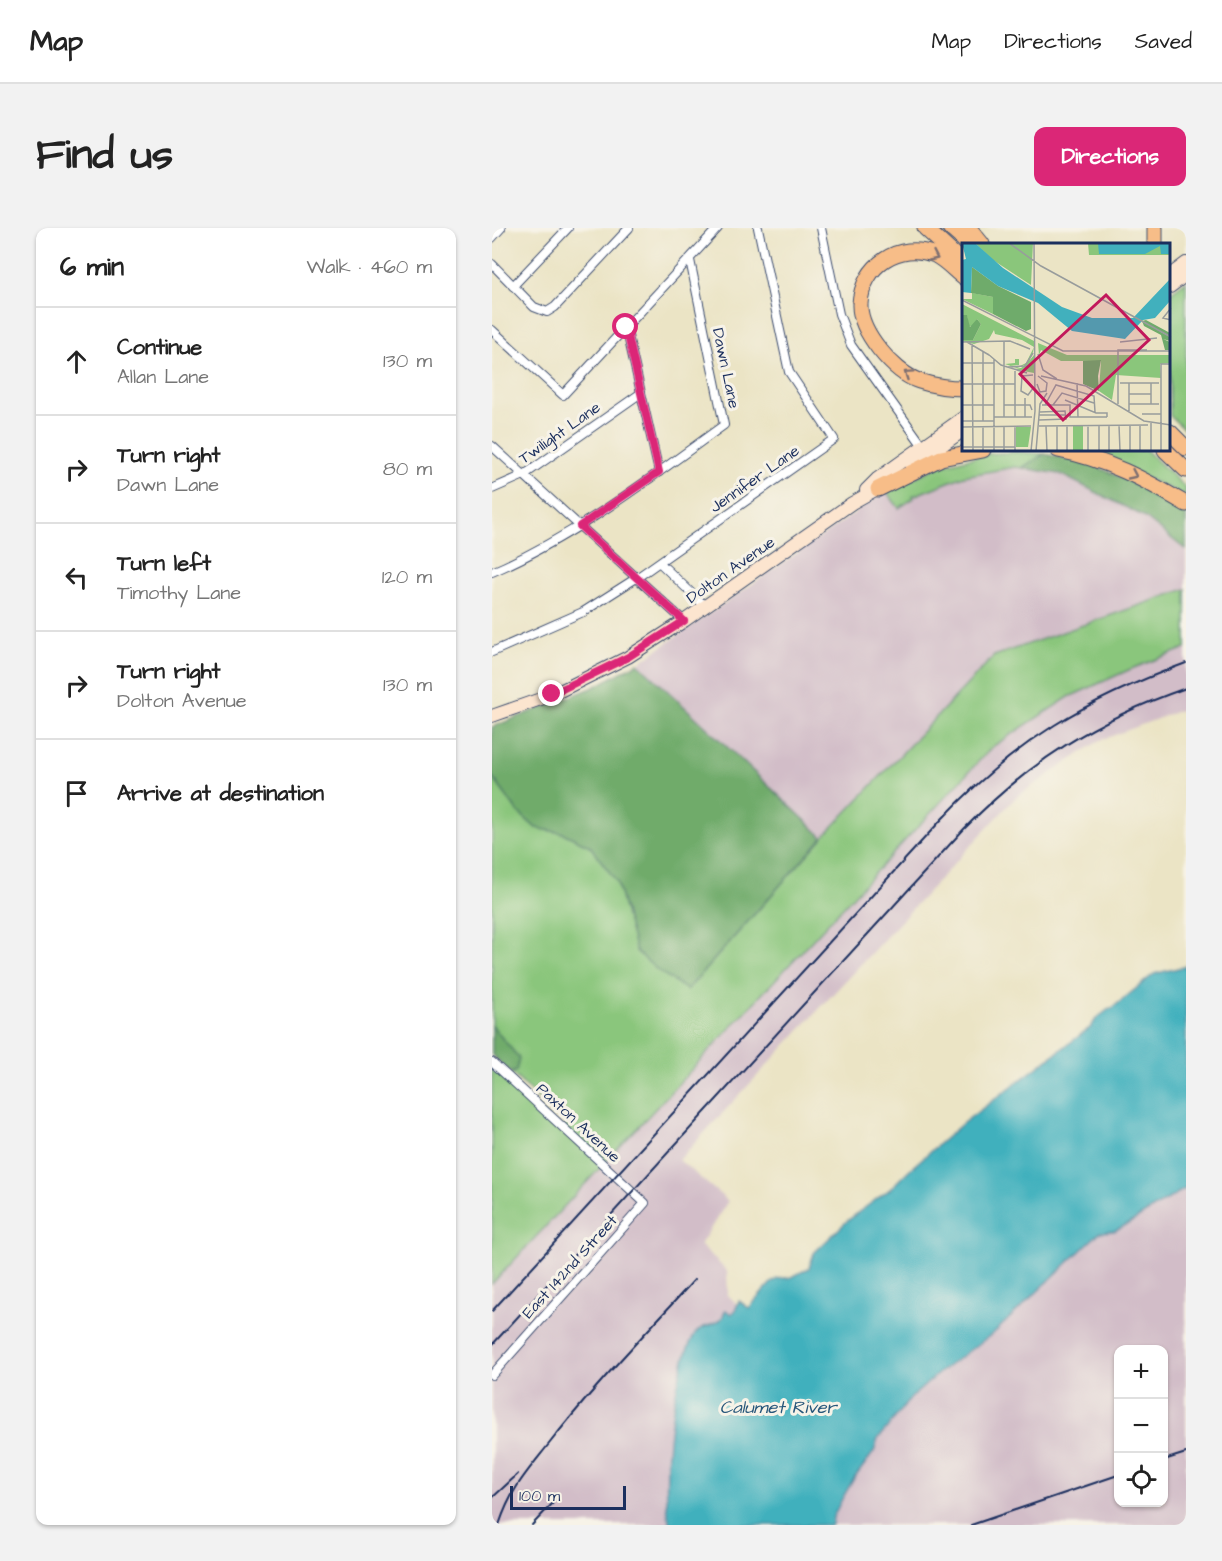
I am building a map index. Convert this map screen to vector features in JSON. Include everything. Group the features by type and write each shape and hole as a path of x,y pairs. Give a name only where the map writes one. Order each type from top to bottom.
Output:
{"highway":[{"path":"925,228 962,262"},
{"path":"950,228 967,243"},
{"path":"969,228 981,243"},
{"path":"962,276 936,256 919,251 900,252 882,260 870,273 862,290 860,305 862,323 877,346 896,366 916,380 945,388 962,388"},
{"path":"1171,433 1186,448"},
{"path":"878,489 941,459 974,452"},
{"path":"1068,452 1089,456 1116,467 1186,504"},
{"path":"1167,452 1186,470"}],"street":[{"path":"492,238 501,228"},
{"path":"513,286 568,228"},
{"path":"492,264 534,307 547,312 555,308 629,228"},
{"path":"492,330 563,395 718,228"},
{"name":"Jennifer Lane","path":"492,652 583,612 638,578 834,439 789,372 758,228"},
{"path":"821,228 839,314 851,345 926,450"},
{"name":"Dawn Lane","path":"492,572 525,558 580,526 724,425 690,260"},
{"path":"1171,274 1186,263"},
{"path":"1171,286 1186,275"},
{"path":"626,327 659,472"},
{"name":"Twilight Lane","path":"492,489 524,475 641,393"},
{"name":"Dolton Avenue","path":"492,716 552,694 628,657 684,621 852,503 878,489 962,419"},
{"name":"Dolton Avenue","path":"852,503 877,479 962,431"},
{"path":"492,446 684,621"},
{"path":"660,563 705,606"},
{"name":"Paxton Avenue","path":"492,1062 645,1203"},
{"name":"East 142nd Street","path":"492,1375 645,1203"}],"shaded area":[{"path":"1015,467 1060,474 1143,516 1186,550 1186,589 994,656 823,837 638,663 888,490 913,496 964,476"},
{"path":"1186,648 1186,708 1099,741 1016,797 679,1160 728,1201 700,1245 727,1271 728,1295 738,1307 732,1314 726,1310 716,1322 700,1328 695,1333 682,1367 672,1408 666,1499 670,1525 492,1525 492,1284 992,747 1069,697 1131,669"},
{"path":"1186,1188 1186,1525 832,1525 833,1517 843,1497 874,1452 878,1439 911,1398 924,1385 995,1332 1100,1232 1114,1231"}],"green space":[{"path":"1186,281 1186,431 1171,417 1171,292"},
{"path":"1017,452 1044,454 1022,468 1015,467 964,476 913,496 914,498 899,508 888,494 888,490 939,466 986,454"},
{"path":"1087,452 1148,452 1186,488 1186,496"},
{"path":"1044,454 1092,464 1186,508 1186,550 1143,516 1060,474 1022,468"},
{"path":"1186,589 1186,648 1131,669 1069,697 992,747 492,1284 492,1067 562,1130 567,1124 511,1073 516,1071 492,1026 492,776 517,811 536,828 563,833 590,846 617,882 626,917 687,990 823,837 994,656"},
{"path":"638,663 823,837 687,990 657,970 636,951 617,882 590,846 563,833 536,828 517,811 492,776 492,727 592,688"},
{"path":"492,1026 519,1058 516,1071 511,1073 492,1055"}],"water":[{"name":"Calumet River","path":"1186,966 1186,1188 1128,1224 1114,1231 1100,1232 995,1332 940,1372 911,1398 878,1439 874,1452 843,1497 833,1517 832,1525 670,1525 667,1484 671,1428 680,1372 695,1334 719,1321 726,1310 731,1314 735,1311 739,1301 749,1308 777,1279 792,1277 809,1268 814,1253 847,1221 890,1189 963,1123 1091,1027 1096,1019 1154,974"}],"railway":[{"path":"492,1311 970,791 998,766 1054,725 1116,692 1186,663"},
{"path":"492,1345 964,829 989,805 1040,763 1094,728 1186,688"},
{"path":"499,1525 514,1491 566,1422 695,1279"},
{"path":"1168,1459 1186,1453"},
{"path":"492,1498 518,1474"},
{"path":"971,1525 1114,1476"},
{"path":"532,1525 553,1503"}],"route":[{"path":"552,694 628,657 684,621 580,526 659,472 626,327"}]}
